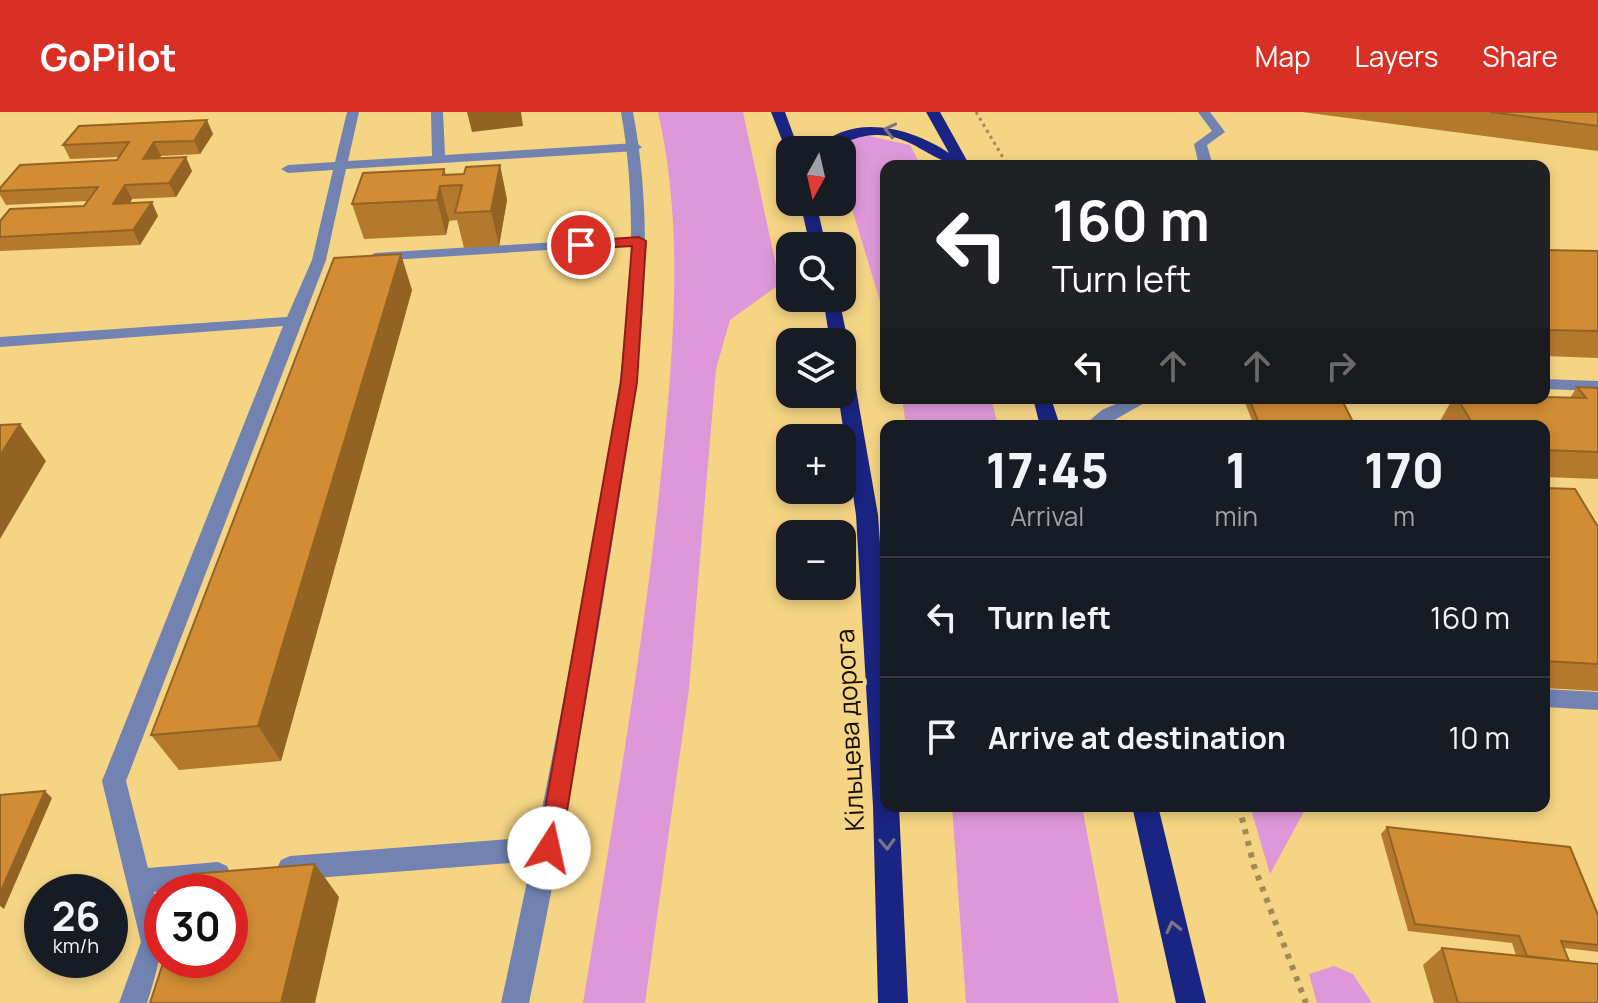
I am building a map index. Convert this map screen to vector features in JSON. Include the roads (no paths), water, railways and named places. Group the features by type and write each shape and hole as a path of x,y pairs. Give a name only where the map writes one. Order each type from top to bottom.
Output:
{"highway":[{"path":"778,112 787,136"},
{"path":"933,112 960,160"},
{"path":"838,136 845,130 882,128 923,141 949,160"},
{"name":"Кільцева дорога","path":"850,408 867,515 880,714"},
{"name":"Кільцева дорога","path":"886,812 893,1003"},
{"path":"1146,812 1191,1003"}],"street":[{"path":"133,1003 154,942 114,781 293,321 327,259 353,112"},
{"path":"437,112 439,159"},
{"path":"515,1003 549,848 629,382 639,241 636,147 627,112"},
{"path":"1204,112 1219,132 1200,144 1204,160"},
{"path":"288,169 636,147"},
{"path":"365,257 639,241"},
{"path":"0,357 6,341 293,321"},
{"path":"1550,384 1598,386"},
{"path":"1100,420 1130,404"},
{"path":"1550,698 1598,701"},
{"path":"141,881 549,848"}]}
